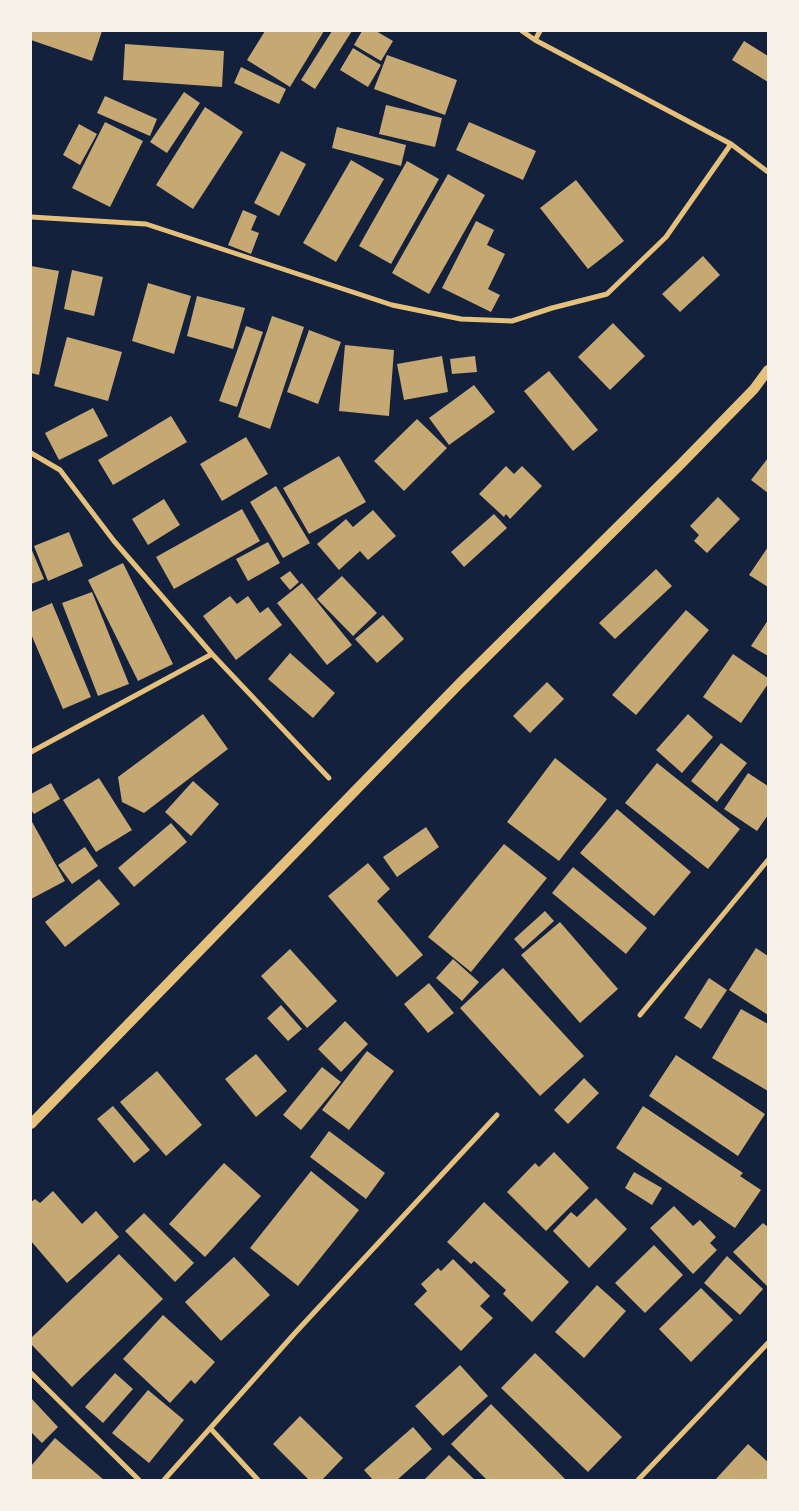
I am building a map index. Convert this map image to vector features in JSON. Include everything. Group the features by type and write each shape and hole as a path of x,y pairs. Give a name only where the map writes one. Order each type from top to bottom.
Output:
{"main road":[{"path":"31,1124 460,683 680,465 754,388 768,370"}],"street":[{"path":"522,31 535,40 731,144 768,172"},
{"path":"535,40 540,31"},
{"path":"31,217 146,224 392,305 462,319 512,322 552,308 607,294 666,237 731,144"},
{"path":"31,452 60,470 114,541 212,654 329,778"},
{"path":"31,752 212,654"},
{"path":"640,1015 768,860"},
{"path":"164,1480 295,1333 498,1115"},
{"path":"638,1480 768,1343"},
{"path":"31,1373 138,1480"},
{"path":"211,1429 258,1480"}],"building":[{"path":"31,31 102,31 92,61 31,40"},
{"path":"265,31 324,31 290,87 247,60"},
{"path":"332,31 352,31 315,89 301,80"},
{"path":"362,31 376,31 393,41 381,61 354,45"},
{"path":"744,41 768,56 768,82 732,60"},
{"path":"125,44 224,51 222,87 123,80"},
{"path":"353,48 381,65 368,87 340,70"},
{"path":"387,55 457,80 445,115 374,89"},
{"path":"241,67 286,89 279,104 234,83"},
{"path":"184,92 200,103 167,153 150,142"},
{"path":"105,96 157,119 150,136 97,113"},
{"path":"386,105 442,118 435,147 379,134"},
{"path":"205,107 243,132 193,209 156,185"},
{"path":"105,122 143,141 110,207 72,188"},
{"path":"469,122 536,151 523,180 456,150"},
{"path":"79,124 97,134 80,165 63,155"},
{"path":"337,127 406,145 401,166 332,148"},
{"path":"281,151 306,164 279,216 254,203"},
{"path":"351,160 384,179 336,262 303,243"},
{"path":"407,161 439,179 391,264 359,246"},
{"path":"448,174 485,195 429,294 392,273"},
{"path":"576,180 624,241 588,269 540,208"},
{"path":"243,210 257,216 251,230 259,233 251,254 228,245"},
{"path":"476,221 494,230 487,245 505,254 488,289 500,295 491,312 442,288"},
{"path":"703,256 720,275 680,312 662,294"},
{"path":"31,266 59,271 39,375 31,373"},
{"path":"72,270 103,277 94,316 64,309"},
{"path":"148,283 191,296 174,354 132,341"},
{"path":"197,296 245,308 233,349 187,336"},
{"path":"272,316 304,327 270,429 238,417"},
{"path":"613,323 645,356 610,390 578,357"},
{"path":"246,326 263,332 237,407 219,401"},
{"path":"309,330 341,342 318,404 287,392"},
{"path":"67,337 122,352 108,401 54,386"},
{"path":"345,345 394,350 389,416 339,411"},
{"path":"442,356 448,392 404,400 397,364"},
{"path":"475,356 477,372 452,374 450,359"},
{"path":"549,371 598,430 573,451 524,391"},
{"path":"474,385 495,412 449,445 429,418"},
{"path":"93,408 108,436 59,460 45,433"},
{"path":"171,416 187,442 113,485 98,460"},
{"path":"417,419 447,448 404,491 374,461"},
{"path":"246,437 268,474 222,501 200,464"},
{"path":"339,456 366,502 309,534 283,488"},
{"path":"768,458 768,493 751,480"},
{"path":"506,466 514,474 522,466 542,486 510,519 506,514 504,517 479,494"},
{"path":"276,486 310,543 283,558 250,502"},
{"path":"718,497 740,519 707,553 694,541 699,535 690,526"},
{"path":"164,499 180,525 148,545 132,519"},
{"path":"242,509 260,541 174,589 156,557"},
{"path":"373,510 396,536 368,560 360,551 339,570 317,544 346,519 353,527"},
{"path":"494,514 507,528 464,567 451,552"},
{"path":"69,532 83,566 48,581 34,546"},
{"path":"268,542 280,563 248,581 236,559"},
{"path":"768,547 768,587 749,575"},
{"path":"31,548 44,579 31,584"},
{"path":"123,563 173,664 138,681 88,580"},
{"path":"656,569 672,586 615,639 599,623"},
{"path":"290,571 299,582 290,590 280,578"},
{"path":"342,576 377,613 353,636 317,599"},
{"path":"302,583 352,645 327,665 277,603"},
{"path":"92,592 129,684 98,696 62,603"},
{"path":"230,596 237,604 248,596 260,613 268,607 282,625 236,660 203,616"},
{"path":"52,603 91,697 63,709 31,634 31,612"},
{"path":"686,610 709,630 636,715 612,695"},
{"path":"383,615 404,639 377,663 355,639"},
{"path":"768,620 768,656 751,646"},
{"path":"290,653 335,693 313,718 268,679"},
{"path":"733,654 768,678 768,684 741,723 703,697"},
{"path":"547,682 564,699 530,733 513,716"},
{"path":"203,714 228,749 144,813 122,802 118,777"},
{"path":"688,714 713,737 682,773 656,750"},
{"path":"721,743 747,763 717,802 691,781"},
{"path":"555,758 607,799 559,861 507,822"},
{"path":"657,763 740,829 708,869 625,803"},
{"path":"748,773 768,786 768,815 757,831 724,809"},
{"path":"99,778 132,830 96,852 63,800"},
{"path":"193,781 219,804 191,836 165,812"},
{"path":"51,783 60,799 34,814 31,810 31,794"},
{"path":"617,809 691,872 654,916 580,853"},
{"path":"31,820 65,881 31,899"},
{"path":"171,823 187,842 134,887 118,868"},
{"path":"426,827 439,847 397,877 383,857"},
{"path":"504,844 547,878 471,972 428,937"},
{"path":"85,847 98,866 72,884 58,865"},
{"path":"368,863 390,889 377,901 423,955 397,977 328,896"},
{"path":"573,867 647,928 626,954 552,893"},
{"path":"99,879 120,904 65,947 45,922"},
{"path":"545,911 554,921 523,949 514,939"},
{"path":"560,922 618,989 580,1023 521,955"},
{"path":"756,948 768,956 768,1015 729,990"},
{"path":"290,949 337,1001 307,1028 261,976"},
{"path":"453,959 479,982 462,1001 436,978"},
{"path":"503,968 584,1056 540,1096 460,1008"},
{"path":"709,978 727,990 701,1029 684,1018"},
{"path":"429,983 454,1013 428,1033 404,1004"},
{"path":"281,1005 302,1029 288,1041 267,1018"},
{"path":"741,1009 768,1024 768,1091 712,1058"},
{"path":"345,1021 368,1044 341,1072 318,1049"},
{"path":"367,1051 394,1071 349,1130 322,1110"},
{"path":"256,1054 287,1091 256,1117 225,1079"},
{"path":"676,1055 765,1114 738,1156 649,1096"},
{"path":"322,1067 341,1082 301,1130 283,1115"},
{"path":"157,1071 202,1125 166,1156 120,1102"},
{"path":"584,1078 599,1093 568,1124 554,1110"},
{"path":"113,1106 150,1150 134,1163 97,1119"},
{"path":"643,1106 743,1173 740,1176 761,1190 735,1228 616,1148"},
{"path":"329,1131 385,1173 366,1199 310,1157"},
{"path":"554,1152 589,1188 546,1231 507,1192 535,1163 539,1167"},
{"path":"224,1163 261,1196 205,1257 169,1224"},
{"path":"311,1171 359,1210 298,1286 250,1248"},
{"path":"634,1172 662,1188 652,1205 625,1188"},
{"path":"53,1191 82,1224 96,1211 119,1237 67,1283 31,1241 31,1202 35,1199 40,1203"},
{"path":"596,1198 627,1229 589,1268 553,1231 571,1212 577,1217"},
{"path":"484,1202 569,1282 532,1322 503,1294 506,1290 474,1261 471,1264 447,1242"},
{"path":"674,1206 693,1226 700,1220 716,1237 710,1243 717,1250 693,1274 650,1228"},
{"path":"144,1213 194,1263 175,1282 125,1231"},
{"path":"763,1223 768,1227 768,1287 733,1252"},
{"path":"654,1245 683,1275 645,1313 615,1283"},
{"path":"119,1254 163,1299 72,1387 31,1344 31,1338"},
{"path":"727,1256 763,1289 740,1315 704,1283"},
{"path":"234,1257 270,1295 221,1341 185,1302"},
{"path":"453,1259 490,1296 480,1306 493,1318 461,1351 414,1304 427,1291 421,1284 438,1268 441,1271"},
{"path":"597,1285 626,1311 584,1358 555,1332"},
{"path":"701,1288 733,1320 691,1362 659,1329"},
{"path":"163,1315 215,1362 195,1384 191,1380 170,1403 123,1359"},
{"path":"535,1353 622,1437 588,1472 501,1388"},
{"path":"460,1365 488,1396 443,1436 415,1406"},
{"path":"115,1373 133,1389 103,1423 85,1407"},
{"path":"148,1390 184,1420 149,1463 112,1433"},
{"path":"31,1398 58,1427 42,1443 31,1432"},
{"path":"491,1404 566,1480 487,1480 451,1444"},
{"path":"300,1416 343,1458 322,1480 309,1480 273,1444"},
{"path":"413,1427 432,1449 397,1480 373,1480 364,1470"},
{"path":"55,1438 104,1480 31,1480 31,1466"},
{"path":"748,1444 768,1462 768,1480 715,1480"},
{"path":"449,1455 475,1480 424,1480"}]}
